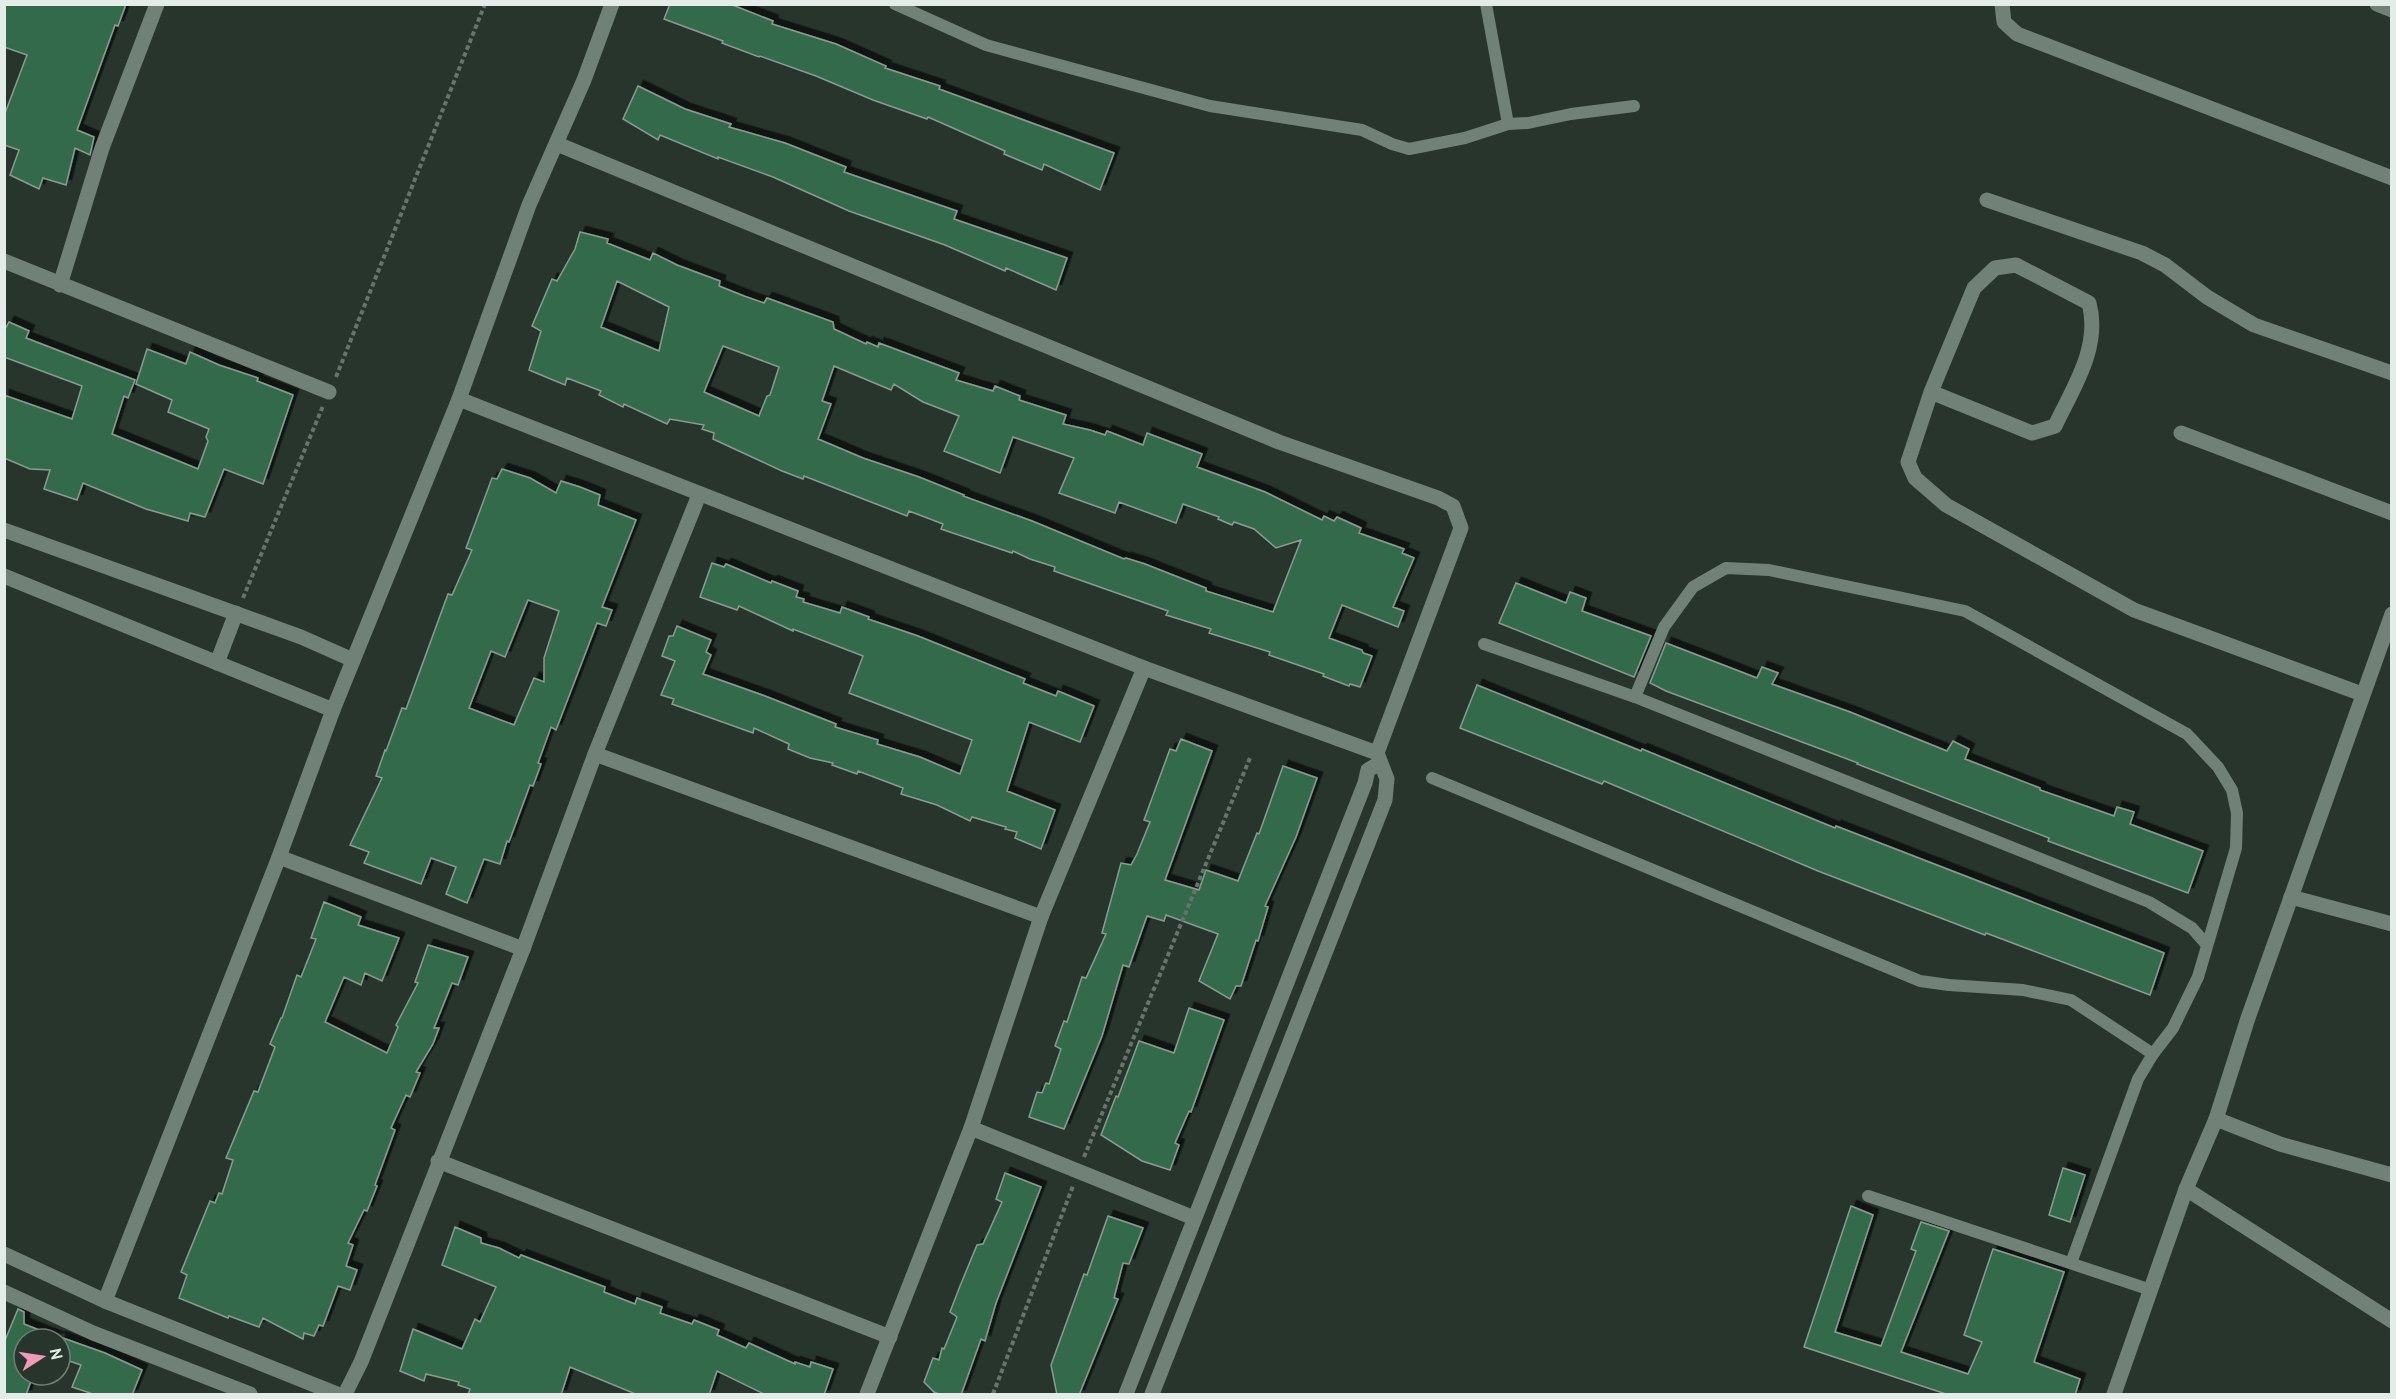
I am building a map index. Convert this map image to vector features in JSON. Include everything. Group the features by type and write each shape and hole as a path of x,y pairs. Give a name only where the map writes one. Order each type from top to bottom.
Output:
{"street":[{"path":"60,285 102,148 157,4"},
{"path":"105,1301 279,857 333,710 459,399 529,205 557,144 612,4"},
{"path":"2002,4 2004,22 2017,34 2391,178"},
{"path":"2377,4 2391,10"},
{"path":"557,144 1279,442 1438,498 1453,506 1461,528 1378,758 1368,770 1365,783 1126,1395"},
{"path":"1987,200 2142,253 2165,266 2207,297 2254,325 2391,373"},
{"path":"4,261 329,392"},
{"path":"1931,392 2032,433 2055,426 2089,354 2094,320 2089,303 2016,265 1995,268 1974,288 1931,392 1908,462 1915,478 1946,505 2134,610 2362,694"},
{"path":"459,399 699,495 1378,758 1388,779 1385,800 1152,1395"},
{"path":"2181,433 2391,513"},
{"path":"345,1395 361,1362 523,948 595,754 699,495"},
{"path":"4,530 301,637 353,660"},
{"path":"4,576 333,710"},
{"path":"217,663 236,613"},
{"path":"2114,1395 2186,1189 2216,1119 2248,1018 2390,621"},
{"path":"867,1395 971,1128 1041,917 1144,668"},
{"path":"595,754 1041,917"},
{"path":"279,857 523,948"},
{"path":"2291,897 2391,924"},
{"path":"2216,1119 2280,1144 2391,1175"},
{"path":"971,1128 1194,1218"},
{"path":"438,1161 890,1337"},
{"path":"2186,1189 2391,1321"},
{"path":"6,1259 337,1395"},
{"path":"4,1292 217,1388 250,1395"}],"lane":[{"path":"895,4 986,45 1210,106 1362,130 1409,149 1465,138 1508,123 1528,123 1571,114 1634,106"},
{"path":"1486,4 1508,123"},
{"path":"1635,697 1664,627 1693,587 1726,568 1769,570 1965,611 2187,734 2218,767 2232,790 2237,813 2236,848 2198,977 2173,1028 2138,1079 2071,1263"},
{"path":"1484,644 1635,697 2149,902 2192,928 2207,945"},
{"path":"1432,778 1920,981 2023,990 2071,1000 2153,1054"},
{"path":"1868,1196 2151,1290"}],"path":[{"path":"236,613 329,392 485,4"},
{"path":"993,1395 1078,1172 1250,758"}],"building":[{"path":"4,4 126,4 118,26 115,25 77,130 94,137 90,155 75,148 66,185 43,178 39,189 10,175 19,150 4,145 4,116 27,55 4,47"},
{"path":"670,4 730,4 773,21 772,24 836,44 886,66 885,68 940,86 939,89 1114,153 1100,190 1044,164 1042,170 1004,154 1005,151 928,117 927,119 873,100 664,19"},
{"path":"638,86 685,109 731,124 729,127 785,143 846,167 844,172 957,211 954,219 1067,258 1056,290 1006,268 1005,271 945,245 849,211 773,177 718,157 718,159 660,135 658,140 623,119"},
{"path":"580,232 608,239 607,243 650,260 653,253 677,265 720,281 719,286 744,296 764,303 767,298 833,322 834,329 866,344 867,342 878,347 879,343 959,373 956,380 993,391 995,386 1020,396 1019,400 1066,415 1063,424 1105,435 1107,431 1143,445 1147,433 1202,454 1197,467 1265,492 1322,520 1324,516 1334,521 1337,517 1361,528 1359,533 1404,549 1402,553 1414,558 1393,607 1404,611 1398,627 1342,605 1329,638 1372,656 1360,687 1350,684 1349,686 1323,676 1324,674 1269,655 1270,652 1209,633 1211,629 1166,615 1168,611 1054,571 1055,567 1013,551 1012,553 941,529 943,524 909,511 907,516 804,476 803,479 782,471 713,439 714,433 702,429 704,425 670,419 667,424 599,395 601,391 567,378 565,385 529,370 541,331 532,326 552,279 557,281 575,249","holes":["617,281 669,307 659,351 601,327","723,346 779,367 770,395 767,396 759,416 704,392","834,366 891,390 894,384 923,402 959,416 944,451 1000,473 1013,437 1074,458 1059,493 1115,513 1119,502 1176,523 1183,504 1219,517 1218,519 1232,525 1234,522 1254,529 1276,548 1301,540 1273,612 1206,591 1206,588 1145,564 1124,559 818,439 831,404 822,401"]},
{"path":"9,322 29,331 26,338 135,380 128,398 124,396 112,434 198,469 208,441 206,437 209,429 168,412 172,400 136,384 147,349 186,364 190,352 258,378 257,381 293,395 263,484 224,469 205,517 190,513 188,521 146,509 83,483 77,500 44,489 50,470 30,469 4,458 4,395 72,419 82,386 4,357 4,331"},
{"path":"502,469 530,478 556,493 561,481 600,495 598,505 636,520 602,607 612,610 606,626 597,623 556,730 551,727 538,763 541,764 533,786 530,785 500,864 484,859 467,903 446,894 456,867 431,858 421,884 364,863 369,852 350,845 382,778 376,776 385,750 402,708 406,709 448,594 452,595 472,550 466,548 492,478 497,479","holes":["528,600 559,611 544,658 544,682 534,678 514,725 469,708 491,651 505,657"]},
{"path":"712,563 724,567 726,564 771,583 772,581 798,591 796,597 804,599 803,602 840,613 842,607 1025,679 1023,683 1056,696 1058,691 1094,706 1080,742 1029,722 1007,791 1055,810 1041,849 1015,838 1017,832 1005,829 1006,827 972,817 970,821 937,805 901,794 903,788 858,771 857,774 832,765 833,763 810,758 788,749 789,744 754,728 753,733 672,704 674,699 661,695 675,661 662,656 669,636 673,636 677,626 711,640 706,652 711,655 703,674 836,724 835,727 878,740 877,744 920,757 960,774 972,740 849,693 863,656 793,629 793,631 739,606 737,610 700,597"},
{"path":"1516,583 1566,603 1570,592 1586,598 1582,611 1651,636 1634,677 1499,623"},
{"path":"1666,643 1757,678 1762,667 1778,673 1772,684 1947,751 1953,741 1969,749 1965,759 2040,788 2040,790 2114,816 2117,807 2134,812 2130,824 2203,851 2188,893 2048,841 2049,838 1858,763 1666,691 1650,683"},
{"path":"1477,685 1835,828 1836,826 2164,953 2150,995 1818,871 1604,781 1602,784 1460,728"},
{"path":"1181,739 1212,751 1165,880 1199,890 1206,870 1238,881 1257,833 1259,834 1283,766 1317,778 1296,837 1265,906 1268,907 1258,941 1256,940 1241,986 1236,986 1230,999 1199,981 1218,934 1166,915 1164,921 1147,916 1129,967 1123,965 1102,1036 1064,1129 1029,1117 1037,1092 1042,1093 1046,1083 1049,1084 1061,1049 1055,1046 1064,1021 1067,1022 1082,977 1086,978 1106,934 1102,933 1121,863 1131,865 1137,854 1150,822 1144,820 1170,749 1176,751"},
{"path":"324,902 361,917 358,925 399,938 382,981 365,973 361,985 344,977 325,1022 387,1053 398,1027 396,1025 418,983 415,982 428,945 468,957 458,985 452,983 434,1028 439,1028 433,1044 416,1072 420,1073 410,1097 406,1095 391,1128 395,1130 367,1211 364,1210 348,1243 353,1245 346,1266 357,1270 350,1290 338,1286 323,1326 319,1325 314,1336 304,1333 303,1339 263,1318 259,1327 229,1316 228,1318 179,1298 187,1275 181,1272 210,1201 215,1203 219,1193 222,1194 233,1160 226,1158 254,1091 258,1092 275,1047 270,1044 297,975 301,977 316,939 311,938"},
{"path":"1189,1008 1224,1020 1191,1112 1189,1111 1175,1143 1179,1145 1170,1170 1142,1161 1101,1135 1139,1041 1174,1053"},
{"path":"2063,1168 2085,1175 2070,1222 2049,1215"},
{"path":"1005,1173 1041,1187 996,1303 985,1341 981,1339 961,1395 941,1395 934,1392 924,1382 933,1358 939,1360 942,1348 944,1349 957,1317 950,1312 977,1245 983,1244 1002,1202 996,1199"},
{"path":"1851,1206 1873,1215 1835,1332 1881,1346 1916,1251 1911,1249 1921,1222 1949,1231 1901,1352 1968,1374 1982,1342 1964,1335 1993,1249 2064,1272 2034,1362 2080,1379 2075,1395 1949,1395 1804,1347"},
{"path":"1108,1216 1143,1228 1129,1264 1123,1263 1114,1298 1118,1299 1079,1395 1057,1395 1051,1365"},
{"path":"455,1227 481,1238 481,1243 499,1248 519,1258 521,1255 605,1287 604,1292 635,1304 637,1298 662,1307 660,1313 692,1324 694,1320 719,1330 717,1335 746,1348 749,1343 795,1364 795,1362 810,1367 811,1362 833,1369 824,1395 766,1395 717,1371 709,1395 638,1395 570,1367 561,1395 468,1395 470,1389 458,1385 459,1382 426,1374 424,1381 400,1371 413,1329 462,1349 475,1319 480,1322 496,1287 442,1265"},
{"path":"18,1309 24,1312 24,1324 32,1327 12,1327 12,1387 29,1387 26,1395 4,1395 4,1343"},
{"path":"72,1341 142,1370 132,1395 96,1395 72,1387 81,1365 72,1362"}]}
